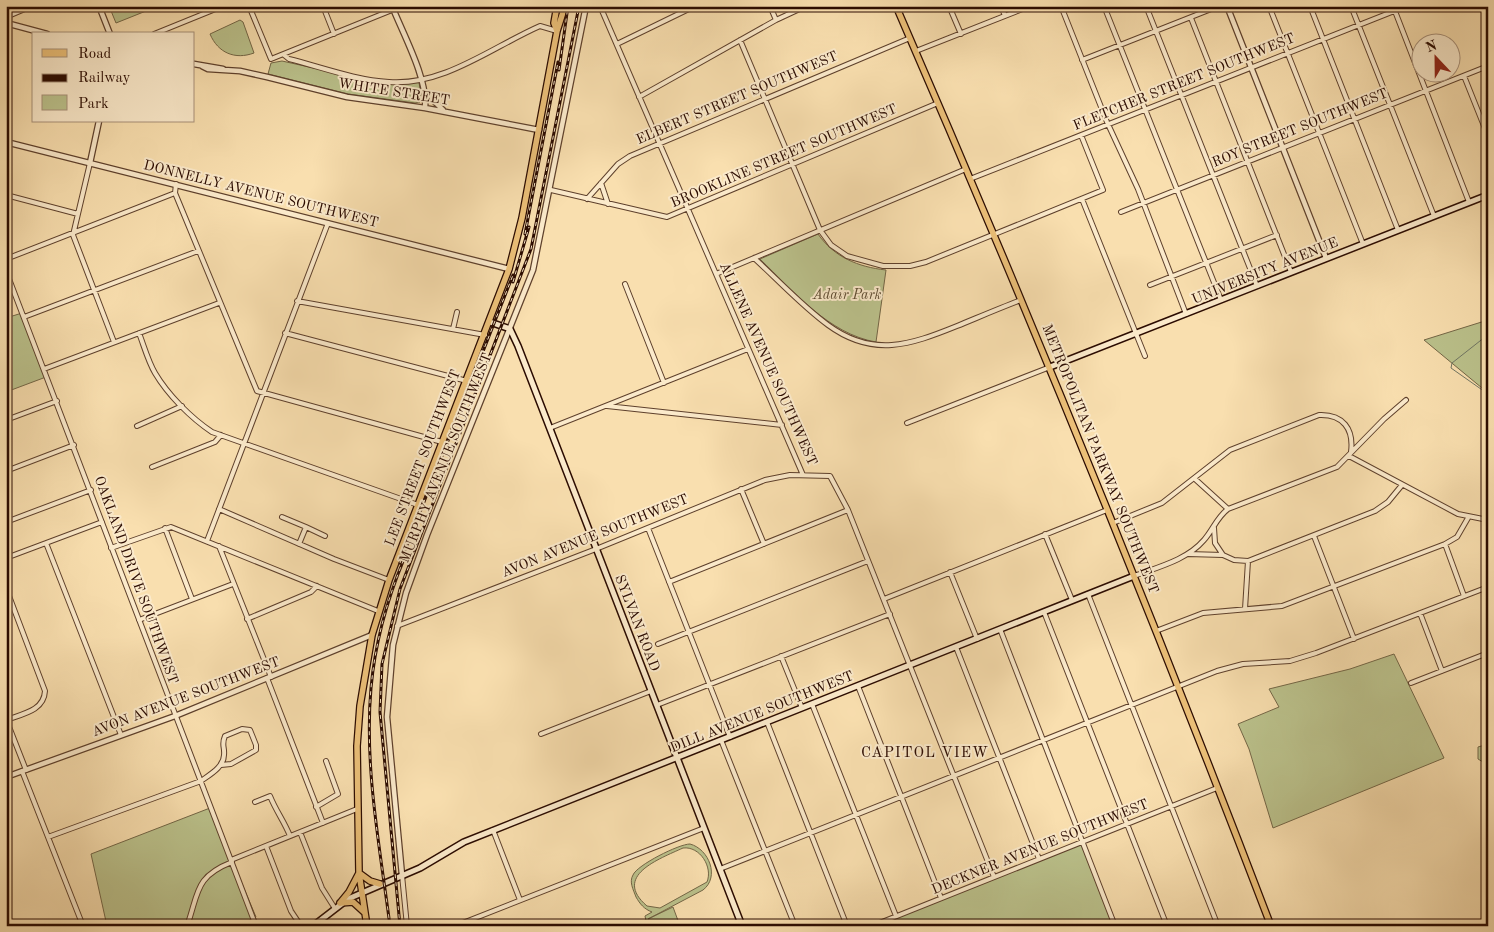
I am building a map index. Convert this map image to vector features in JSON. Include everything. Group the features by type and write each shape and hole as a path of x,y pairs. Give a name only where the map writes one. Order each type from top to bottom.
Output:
{"main road":[{"path":"557,6 554,23 557,31"},
{"name":"LEE STREET SOUTHWEST","path":"367,926 359,872 357,809 360,706 372,635 388,580 490,322 509,268 523,212 557,31 565,6"},
{"name":"METROPOLITAN PARKWAY SOUTHWEST","path":"896,6 1050,367 1156,631 1271,926"},
{"name":"UNIVERSITY AVENUE","path":"1050,367 1488,195"},
{"path":"490,322 510,329"},
{"name":"SYLVAN ROAD","path":"510,329 742,926"},
{"name":"DILL AVENUE SOUTHWEST","path":"313,926 340,903 430,863 464,842 1134,576"},
{"path":"340,903 349,892 359,872 370,882 380,884"},
{"path":"340,903 349,902 357,904 366,917"}],"street":[{"path":"6,17 32,6"},
{"path":"99,6 109,32"},
{"path":"159,32 222,6"},
{"path":"249,6 271,59 393,8 402,6"},
{"path":"322,6 334,34"},
{"name":"MURPHY AVENUE SOUTHWEST","path":"408,926 387,716 389,669 397,626 427,535 533,270 551,190 586,6"},
{"name":"ALLENE AVENUE SOUTHWEST","path":"600,6 803,475 830,476 848,510 994,877"},
{"path":"617,44 695,6"},
{"path":"770,6 776,20"},
{"path":"639,97 776,20 806,6"},
{"path":"949,6 961,34"},
{"path":"1001,6 1005,16"},
{"path":"916,51 1030,6"},
{"path":"1061,6 1108,124 1144,202 1186,314"},
{"path":"1104,6 1221,300"},
{"path":"1146,6 1256,286"},
{"path":"1082,60 1219,6"},
{"path":"1226,6 1326,258"},
{"path":"1269,6 1363,244"},
{"path":"1310,6 1398,230"},
{"path":"1351,6 1434,216"},
{"name":"FLETCHER STREET SOUTHWEST","path":"970,178 1288,54 1394,9 1407,6"},
{"path":"393,8 421,79 425,92 425,108"},
{"path":"1394,9 1469,202"},
{"path":"1190,18 1291,272"},
{"path":"6,23 40,32"},
{"path":"284,54 289,59 378,81 400,82 421,79 469,62 540,26 557,31"},
{"name":"ELBERT STREET SOUTHWEST","path":"586,199 624,159 910,38"},
{"path":"740,40 820,230 832,245 847,256 869,264 894,267 926,262 1104,190 1081,135"},
{"name":"WHITE STREET","path":"195,64 208,69 246,73 347,97 425,108 539,130"},
{"name":"ROY STREET SOUTHWEST","path":"1121,212 1488,66"},
{"path":"1464,76 1488,136"},
{"path":"425,92 435,104 447,112"},
{"name":"BROOKLINE STREET SOUTHWEST","path":"551,190 663,218 938,103"},
{"path":"100,122 73,232 114,342"},
{"name":"DONNELLY AVENUE SOUTHWEST","path":"6,142 509,268"},
{"path":"716,274 966,169"},
{"path":"601,183 608,204"},
{"path":"176,184 175,193 255,389 442,442"},
{"path":"6,259 175,193"},
{"path":"6,195 78,214"},
{"path":"1082,199 1146,356"},
{"path":"207,541 262,392 328,223"},
{"path":"1150,285 1277,235"},
{"path":"24,317 198,251"},
{"path":"754,258 828,325 851,338 875,345 898,346 919,342 1021,300"},
{"name":"OAKLAND DRIVE SOUTHWEST","path":"6,271 256,926"},
{"path":"625,284 664,383"},
{"path":"297,301 484,335"},
{"path":"44,368 219,303"},
{"path":"453,329 457,312"},
{"path":"139,333 156,374 182,406 206,428 418,505"},
{"path":"285,333 466,381"},
{"path":"550,428 748,349"},
{"path":"907,423 1050,367"},
{"path":"1134,576 1187,554 1204,541 1220,516 1228,509 1337,467 1406,400"},
{"path":"6,420 56,401"},
{"path":"138,426 182,406"},
{"path":"606,406 782,425"},
{"path":"1112,523 1162,503 1230,450 1319,415 1334,416 1346,425 1352,436 1351,452"},
{"path":"152,467 215,442 221,435"},
{"path":"6,471 74,445"},
{"path":"1349,456 1468,518 1488,520"},
{"name":"AVON AVENUE SOUTHWEST","path":"397,626 596,549 741,489 774,478 803,475"},
{"path":"1195,479 1228,509"},
{"path":"1187,554 1223,555 1234,560 1248,561 1375,511 1388,502 1402,485"},
{"path":"741,489 764,544"},
{"path":"6,522 91,490"},
{"path":"219,508 299,544 388,580"},
{"path":"670,582 848,510"},
{"path":"884,599 1107,510"},
{"path":"282,517 324,536"},
{"path":"1156,631 1204,613 1282,606 1445,544 1457,537 1468,518"},
{"path":"6,558 102,522"},
{"path":"1214,526 1215,543 1223,555"},
{"path":"111,548 172,527 378,611"},
{"path":"299,544 306,527"},
{"path":"165,528 192,599"},
{"path":"648,528 730,737"},
{"path":"1045,534 1072,600"},
{"path":"1314,536 1354,639"},
{"path":"46,543 120,736"},
{"path":"1445,544 1464,596"},
{"path":"219,546 323,823"},
{"path":"658,644 868,561"},
{"path":"1245,609 1248,561"},
{"path":"950,572 977,638"},
{"path":"138,620 233,584"},
{"path":"247,619 311,592 317,586"},
{"path":"720,869 1228,667 1294,660 1488,587"},
{"path":"6,588 45,691 43,700 37,708 6,720 48,837 83,926"},
{"path":"1088,594 1218,926"},
{"path":"1044,612 1167,926"},
{"path":"1420,613 1442,671"},
{"path":"656,705 890,614"},
{"path":"1000,629 1115,926"},
{"name":"AVON AVENUE SOUTHWEST","path":"6,777 175,716 372,635"},
{"path":"956,647 1039,859"},
{"path":"1411,683 1488,653"},
{"path":"781,656 802,708"},
{"path":"858,686 941,898"},
{"path":"541,734 651,691"},
{"path":"812,704 896,916"},
{"path":"766,722 847,926"},
{"path":"48,837 201,781 221,765 231,764 256,750 250,730 242,729 225,736 222,745 224,755 221,765"},
{"path":"721,740 795,926"},
{"path":"316,807 338,794 326,761"},
{"name":"DECKNER AVENUE SOUTHWEST","path":"872,926 1217,788"},
{"path":"255,802 270,796 276,813 282,817 290,836"},
{"path":"188,926 198,888 214,870 266,846 357,809"},
{"path":"455,926 704,828"},
{"path":"493,830 520,900"},
{"path":"300,832 322,888 334,907"},
{"path":"266,846 291,911 301,926"}],"green space":[{"path":"109,6 144,6 146,11 116,23"},
{"path":"240,20 243,22 254,53 240,56 222,50 213,41 210,34"},
{"path":"282,61 386,84 419,82 420,102 415,103 348,94 268,74 271,63"},
{"name":"Adair Park","path":"818,234 831,249 848,260 876,269 886,270 876,342 859,337 827,321 760,259"},
{"path":"22,313 46,377 6,392 6,318"},
{"path":"1488,320 1488,393 1424,340"},
{"path":"1394,654 1444,758 1273,828 1249,749 1238,724 1279,707 1269,689 1350,669"},
{"path":"1488,744 1488,765 1478,759 1478,747"},
{"path":"210,808 256,917 238,926 107,926 91,854"},
{"path":"1084,843 1116,926 898,926 894,916"},
{"path":"690,844 697,847 707,857 710,864 711,878 703,890 648,919 673,907 680,926 647,926 645,916 652,912 642,906 636,897 631,883 633,875 650,861 668,851","holes":["683,848 689,848 700,854 707,864 707,882 660,908 647,906 638,895 634,886 637,877 643,870 662,857"]}],"waterway":[{"path":"1485,337 1452,363 1451,368 1488,394"}],"railway":[{"path":"559,70 568,6"},
{"path":"400,926 380,712 382,664 400,589 531,249 579,6"},
{"path":"525,234 558,62"},
{"path":"513,282 529,227"},
{"path":"400,563 513,275"},
{"path":"390,926 374,807 369,717 373,671 379,638 392,590 404,559"}],"district":[{"name":"CAPITOL VIEW","path":"925,753"}]}
